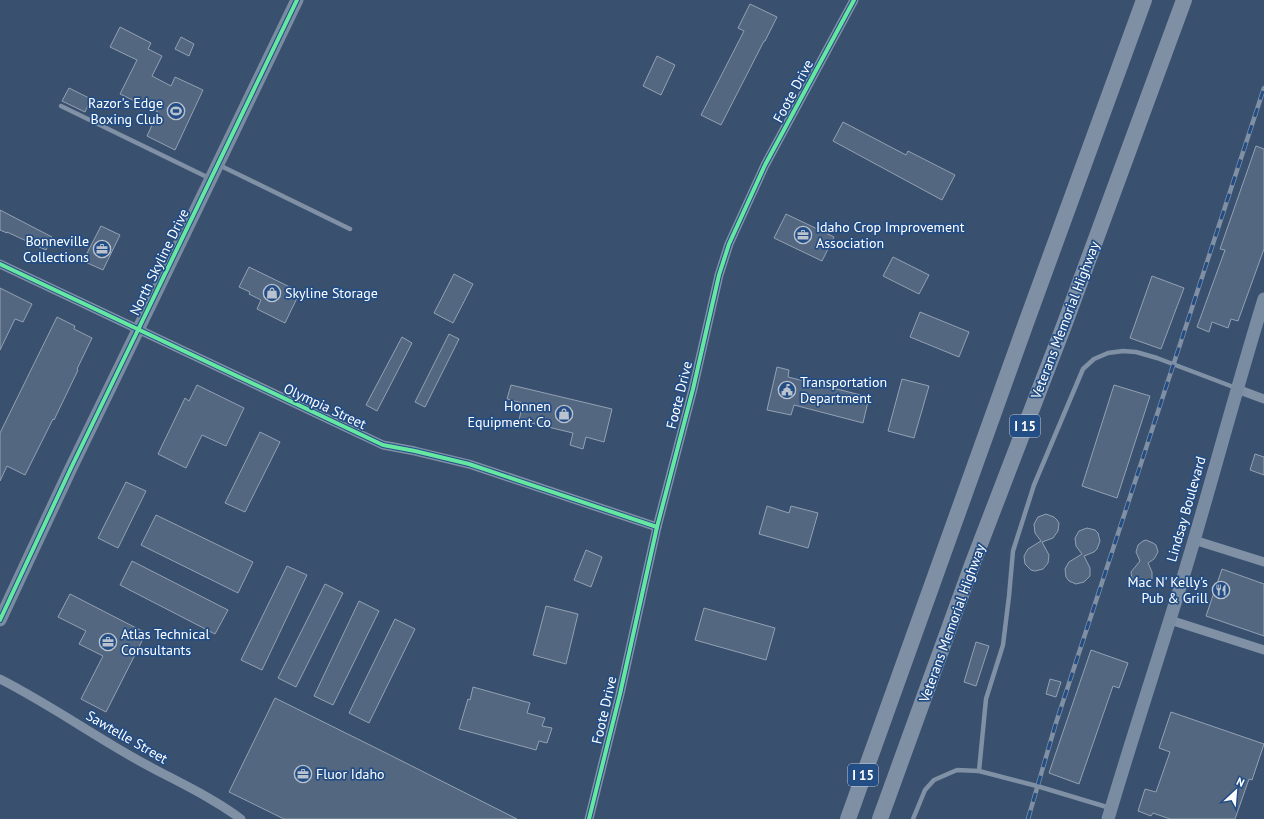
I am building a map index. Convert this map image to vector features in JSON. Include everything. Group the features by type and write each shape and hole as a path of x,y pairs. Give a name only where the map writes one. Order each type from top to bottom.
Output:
{"highway":[{"name":"I 15","path":"848,819 1144,0"},
{"name":"Veterans Memorial Highway","path":"880,819 972,565 1065,323 1184,0"}],"main road":[{"name":"North Skyline Drive","path":"0,620 71,468 296,0"},
{"name":"Lindsay Boulevard","path":"1110,814 1194,540 1264,299"}],"street":[{"name":"Foote Drive","path":"589,819 620,694 657,528 693,389 719,275 729,244 765,165 854,0"},
{"name":"Olympia Street","path":"0,264 383,445 470,464 657,528"},
{"path":"1237,389 1264,399"},
{"path":"1194,540 1264,562"},
{"path":"1170,620 1264,650"},
{"name":"Sawtelle Street","path":"0,679 24,691 136,760 227,809 241,819"}],"lane":[{"path":"61,106 210,179"},
{"path":"218,164 350,229"},
{"path":"979,771 986,700 1003,645 1013,551 1034,485 1083,369 1094,359 1108,353 1123,351 1136,352 1157,358 1237,389"},
{"path":"913,819 925,790 934,780 957,770 979,771 1037,786 1110,814"}],"building":[{"path":"750,4 777,17 721,125 701,115 744,31 738,28"},
{"path":"120,27 151,43 148,49 162,56 152,76 171,86 175,77 203,90 175,150 147,136 158,112 120,94 137,60 110,47"},
{"path":"181,37 194,44 189,56 175,49"},
{"path":"657,56 675,65 661,95 643,86"},
{"path":"69,88 91,99 85,112 62,101"},
{"path":"843,122 906,155 908,151 955,175 942,200 833,141"},
{"path":"1256,146 1264,149 1264,249 1238,321 1231,319 1228,328 1212,322 1209,332 1197,327 1225,250 1220,249"},
{"path":"0,210 52,237 46,250 0,230"},
{"path":"786,214 834,237 822,261 774,238"},
{"path":"101,226 120,235 103,270 83,261"},
{"path":"893,257 929,275 919,294 883,276"},
{"path":"249,267 300,292 285,323 257,309 261,300 249,294 250,292 239,287"},
{"path":"454,274 473,284 453,323 434,313"},
{"path":"1152,276 1184,288 1161,349 1130,338"},
{"path":"0,288 32,304 23,322 15,319 0,350"},
{"path":"920,312 969,332 959,357 910,337"},
{"path":"57,317 75,326 74,329 92,338 54,420 53,419 25,475 7,466 0,481 0,433"},
{"path":"449,334 459,339 425,407 415,402"},
{"path":"402,337 412,343 377,411 366,405"},
{"path":"777,367 789,370 788,377 869,397 863,423 794,405 791,415 767,410"},
{"path":"902,379 929,386 914,438 888,431"},
{"path":"197,385 244,408 226,446 202,435 186,468 158,454 185,398 189,401"},
{"path":"511,385 612,409 604,442 586,437 583,449 570,445 573,433 519,420 523,403 507,399"},
{"path":"1114,385 1150,396 1117,498 1082,486"},
{"path":"260,432 280,442 245,512 225,503"},
{"path":"1255,454 1264,457 1264,475 1250,470"},
{"path":"126,482 146,491 118,548 98,538"},
{"path":"767,506 789,513 791,506 818,513 808,548 759,534"},
{"path":"1046,514 1057,520 1059,523 1058,531 1053,538 1042,542 1049,555 1048,563 1043,569 1035,571 1031,570 1025,564 1024,556 1028,549 1041,541 1035,533 1034,524 1038,517"},
{"path":"156,515 253,562 238,593 141,545"},
{"path":"1087,528 1095,530 1098,533 1100,541 1094,552 1084,556 1090,568 1090,576 1084,582 1076,584 1069,581 1066,577 1065,569 1069,562 1082,554 1076,546 1075,538 1079,531"},
{"path":"1146,540 1156,545 1158,552 1154,559 1148,563 1152,572 1152,579 1146,585 1139,585 1133,582 1131,572 1140,561 1136,552 1138,545"},
{"path":"586,550 602,557 591,587 574,580"},
{"path":"132,561 228,610 215,634 120,585"},
{"path":"287,566 307,575 262,670 241,660"},
{"path":"1222,569 1264,584 1264,636 1206,616"},
{"path":"325,584 343,593 296,687 278,678"},
{"path":"70,594 146,633 106,712 81,699 103,656 79,644 86,631 58,617"},
{"path":"359,601 379,611 333,705 314,696"},
{"path":"546,606 578,614 566,664 533,655"},
{"path":"704,608 775,628 766,660 695,640"},
{"path":"395,619 415,629 369,723 349,713"},
{"path":"976,642 989,646 976,686 964,682"},
{"path":"1091,650 1128,663 1119,688 1113,686 1079,784 1049,773"},
{"path":"1050,679 1061,682 1056,697 1046,694"},
{"path":"473,687 530,703 527,713 545,718 542,726 552,728 547,743 539,741 536,750 459,729 468,699 470,700"},
{"path":"275,698 517,819 284,819 229,792"},
{"path":"1171,712 1264,744 1252,780 1249,779 1235,819 1170,819 1153,813 1151,816 1138,811 1145,789 1156,792 1170,752 1159,748"}],"railway":[{"path":"1028,819 1055,726 1264,88"}],"cycle path":[{"path":"0,620 71,468 297,0"},
{"path":"589,819 620,694 657,527 693,389 719,275 729,244 765,165 854,0"},
{"path":"0,264 383,445 469,464 657,527"}],"place":[{"name":"Razor's Edge Boxing Club","path":"176,111"},
{"name":"Idaho Crop Improvement Association","path":"803,235"},
{"name":"Bonneville Collections","path":"102,249"},
{"name":"Skyline Storage","path":"272,293"},
{"name":"Transportation Department","path":"787,390"},
{"name":"Honnen Equipment Co","path":"564,414"},
{"name":"Mac N' Kelly's Pub & Grill","path":"1221,590"},
{"name":"Atlas Technical Consultants","path":"108,642"},
{"name":"Fluor Idaho","path":"303,774"}]}
